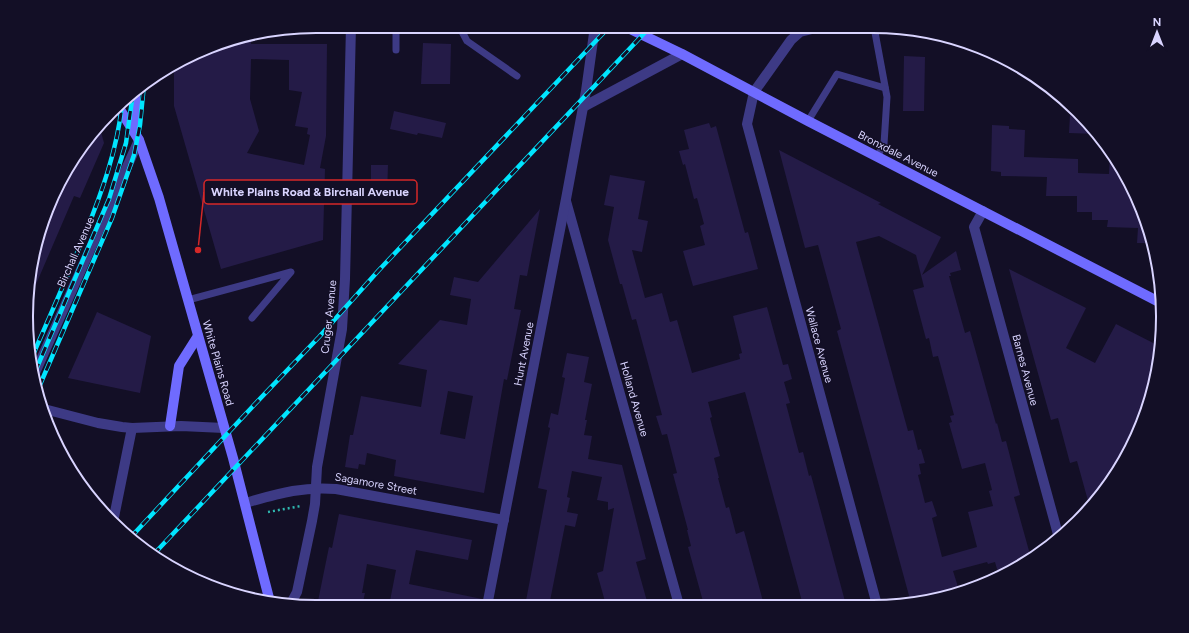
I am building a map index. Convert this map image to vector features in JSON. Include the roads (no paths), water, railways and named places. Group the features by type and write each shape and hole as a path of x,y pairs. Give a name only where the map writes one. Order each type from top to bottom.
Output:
{"main road":[{"name":"Bronxdale Avenue","path":"638,33 682,54 808,122 1155,299"},
{"name":"White Plains Road","path":"135,99 137,136"},
{"name":"White Plains Road","path":"122,112 137,136 159,198 245,503 269,596"},
{"path":"170,426 179,366 198,336"}],"street":[{"name":"Cruger Avenue","path":"293,599 299,584 312,521 317,467 340,345 344,308 351,33"},
{"name":"Hunt Avenue","path":"489,600 566,199 583,107 594,33"},
{"path":"754,92 791,40 799,33"},
{"path":"583,107 682,54"},
{"name":"Wallace Avenue","path":"754,92 747,124 876,600"},
{"name":"Birchall Avenue","path":"38,369 137,136"},
{"name":"Holland Avenue","path":"566,199 678,600"},
{"name":"Barnes Avenue","path":"983,211 974,227 1057,531"},
{"path":"49,410 98,424 132,428 170,426 224,428"},
{"path":"114,515 132,428"},
{"name":"Sagamore Street","path":"245,503 296,489 336,489 504,520"}],"lane":[{"path":"396,33 396,50"},
{"path":"462,33 466,41 517,76"},
{"path":"875,33 887,97 884,144 878,157"},
{"path":"808,122 837,74 885,88"},
{"path":"188,300 291,272 252,318"}],"railway":[{"path":"134,533 319,337 379,270 603,33"},
{"path":"157,551 644,33"},
{"path":"41,383 112,218 134,155 140,125 143,93"},
{"path":"37,367 109,199 126,143 132,102"},
{"path":"35,351 79,249 97,202 113,155 121,111"}],"place":[{"name":"White Plains Road & Birchall Avenue","path":"198,250"}]}
